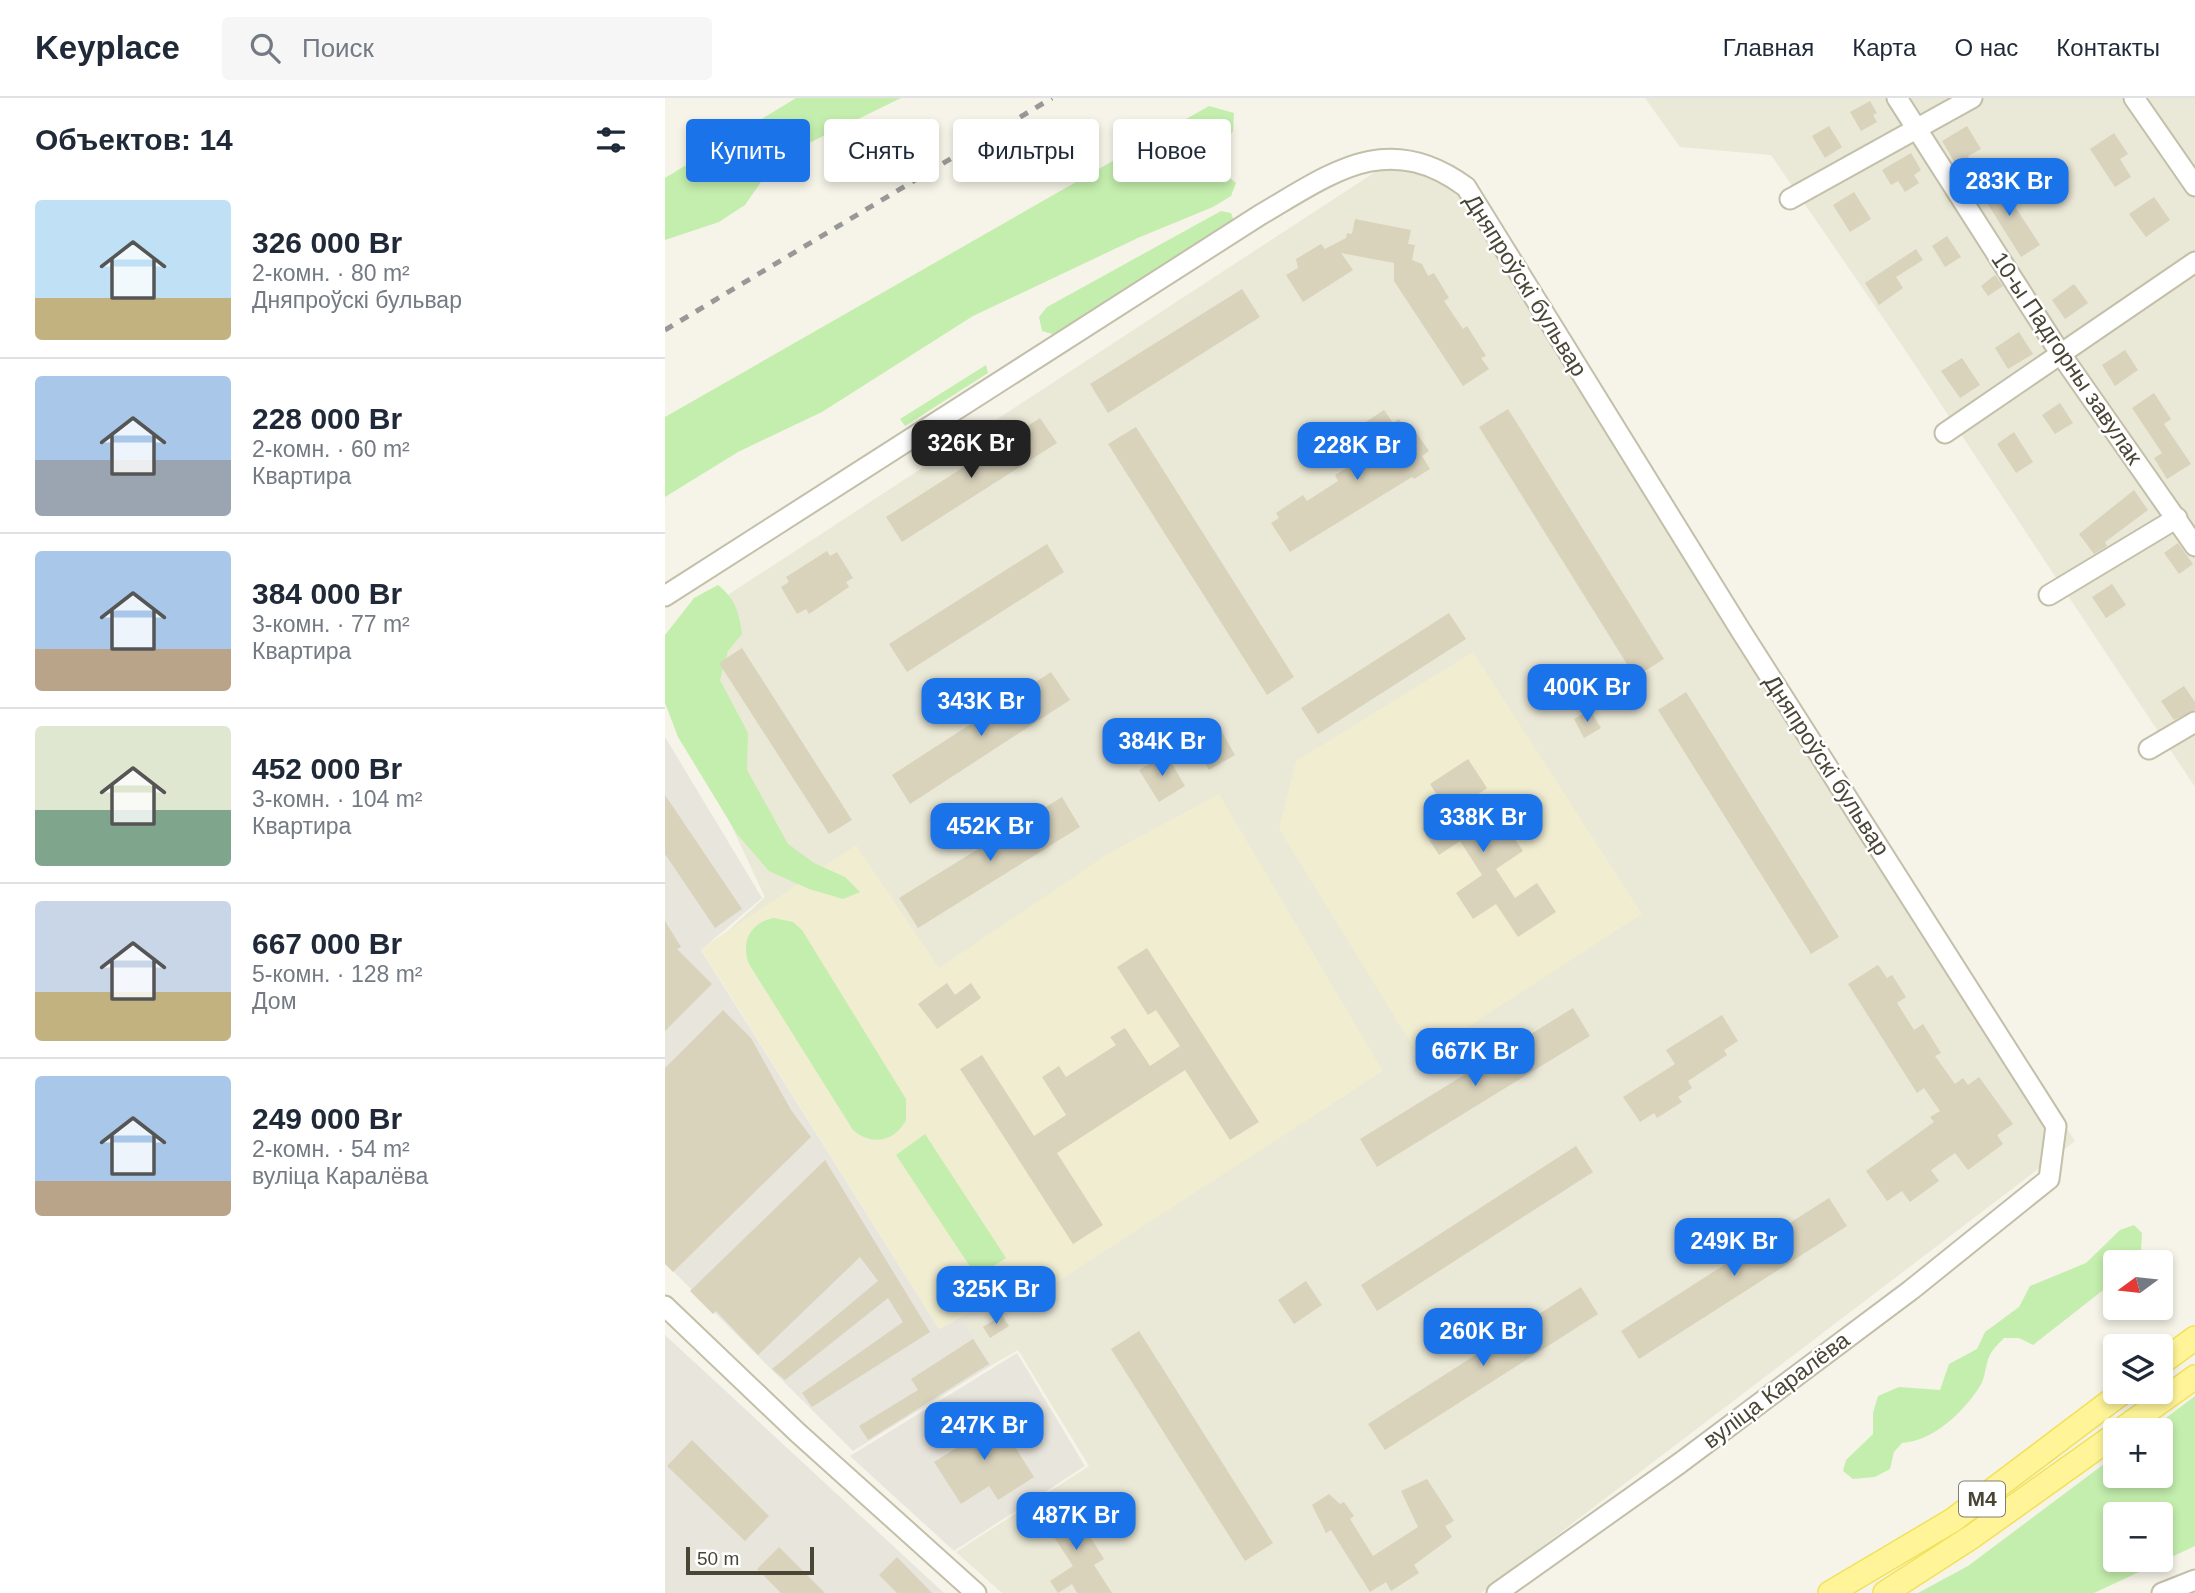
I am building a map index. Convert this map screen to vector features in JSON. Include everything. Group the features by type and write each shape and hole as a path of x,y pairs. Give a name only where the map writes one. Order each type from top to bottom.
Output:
{"main road":[{"path":"2173,1354 2195,1338"},
{"path":"2138,1418 2195,1377"},
{"name":"М4","path":"1830,1593 1953,1520 2107,1404"},
{"name":"М4","path":"1885,1593 1973,1536 2103,1443"}],"street":[{"name":"10-ы Падгорны завулак","path":"1897,98 2062,356 2195,546"},
{"path":"1790,199 1918,131 1972,98"},
{"path":"2134,98 2195,186"},
{"name":"Дняпроўскі бульвар","path":"665,596 1261,215 1333,173 1371,159 1415,160 1448,174 1465,187 1741,631 2056,1126 2049,1179"},
{"path":"1945,433 2062,356 2195,262"},
{"path":"2049,595 2177,518"},
{"path":"2149,749 2195,722"},
{"name":"вуліца Каралёва","path":"1497,1593 1911,1290 2049,1179"},
{"path":"665,1306 798,1433 976,1593"},
{"path":"2162,1593 2195,1580"}],"shaded area":[{"path":"1645,98 2195,98 2195,787 1903,347 1771,155 1680,147"},
{"path":"1389,163 1453,178 2075,1141 1481,1593 1002,1593 956,1552 1089,1466 1018,1350 992,1365 717,941 765,897 665,685 665,636"},
{"path":"1473,652 1642,914 1420,1058 1279,829 1296,761"},
{"path":"665,737 762,898 701,950 939,1329 961,1317 992,1365 853,1451 665,1263"},
{"path":"1219,794 1383,1071 1037,1295 1025,1281 939,1329 701,949 856,845 939,968 1109,853"},
{"path":"665,1335 944,1593 665,1593"},
{"path":"1017,1353 1085,1466 954,1551 850,1456"}],"green space":[{"path":"796,98 901,98 858,119 824,119 824,136 810,143 810,119 762,119"},
{"path":"1209,106 1234,113 1233,131 1231,134 1231,119 1186,119"},
{"path":"1113,161 1113,182 1231,182 1231,179 1236,183 1231,196 1213,207 1140,237 973,316 822,412 738,452 665,497 665,417 1076,182 1099,182 1099,169"},
{"path":"686,165 686,182 761,182 745,205 719,222 665,240 665,178"},
{"path":"1221,211 1231,213 1235,224 1056,335 1042,331 1039,317 1047,307"},
{"path":"986,365 988,373 905,426 900,419"},
{"path":"718,585 732,601 741,626 742,634 728,651 720,680 748,733 747,770 788,844 814,863 845,877 860,892 843,899 809,889 769,871 737,834 678,737 665,703 665,635 694,598"},
{"path":"774,918 793,922 802,930 906,1099 906,1120 896,1133 889,1137 875,1140 853,1130 749,964 746,948 749,934 759,924"},
{"path":"925,1134 1006,1258 977,1277 896,1155"},
{"path":"2134,1225 2142,1233 2141,1250 2103,1250 2103,1290 2033,1345 2019,1338 2004,1338 1994,1348 1980,1386 1965,1406 1936,1431 1914,1441 1902,1443 1894,1452 1890,1469 1875,1477 1853,1479 1843,1471 1846,1460 1873,1434 1873,1413 1878,1396 1899,1387 1940,1390 1949,1364 1977,1349 1985,1332 2019,1307 2030,1286 2086,1263 2120,1230"},
{"path":"2195,1396 2195,1546 2173,1556 2173,1502 2103,1502 2103,1572 2139,1572 2094,1593 1918,1593 1968,1566 2103,1465 2103,1488 2173,1488 2173,1418 2166,1418"}],"building":[{"path":"1870,101 1877,113 1873,115 1877,122 1861,131 1850,112"},
{"path":"1829,126 1842,147 1825,158 1812,136"},
{"path":"1967,126 1981,149 1968,156 1981,177 1968,185 1942,141"},
{"path":"2114,133 2128,154 2120,159 2131,177 2115,187 2090,149"},
{"path":"1911,153 1921,170 1914,175 1919,183 1905,192 1898,181 1891,185 1882,170"},
{"path":"1997,179 2040,245 2021,257 1979,190"},
{"path":"1854,192 1871,219 1850,232 1833,205"},
{"path":"2154,197 2170,220 2146,237 2129,214"},
{"path":"1355,219 1411,230 1408,244 1415,245 1412,260 1422,264 1428,276 1434,273 1449,298 1444,301 1463,329 1467,326 1486,356 1481,358 1489,369 1463,386 1394,281 1394,263 1341,253 1353,270 1303,302 1286,275 1298,268 1296,259 1321,244 1325,249 1346,238 1347,233 1352,234"},
{"path":"1947,236 1961,257 1945,267 1932,246"},
{"path":"1916,249 1923,260 1896,277 1903,288 1879,305 1865,283"},
{"path":"1995,275 2003,286 1988,296 1981,286"},
{"path":"2074,284 2088,303 2065,319 2052,300"},
{"path":"1242,289 1260,317 1108,413 1090,384"},
{"path":"2019,332 2033,354 2008,369 1995,348"},
{"path":"2125,350 2138,370 2115,386 2102,365"},
{"path":"1962,358 1980,385 1960,398 1941,371"},
{"path":"2154,393 2171,419 2164,424 2191,464 2167,479 2154,458 2162,453 2132,408"},
{"path":"2060,403 2073,423 2055,434 2042,415"},
{"path":"1508,409 1664,659 1635,677 1479,427"},
{"path":"1384,410 1393,423 1399,419 1408,432 1413,428 1429,451 1422,456 1430,469 1414,479 1412,477 1290,552 1271,523 1279,518 1276,513 1303,495 1307,501 1338,481 1335,475 1374,451 1358,427"},
{"path":"1040,418 1057,443 902,542 886,517"},
{"path":"1136,427 1294,677 1267,695 1108,444"},
{"path":"2014,432 2033,462 2016,473 1997,444"},
{"path":"2134,490 2148,510 2105,542 2107,546 2094,554 2079,534"},
{"path":"2178,543 2193,564 2179,574 2164,553"},
{"path":"1047,544 1064,572 907,672 889,644"},
{"path":"827,551 830,556 837,552 853,578 846,582 849,587 809,614 806,609 797,614 781,587 789,582 786,577"},
{"path":"2112,584 2126,605 2106,618 2092,597"},
{"path":"1449,613 1466,639 1318,734 1301,708"},
{"path":"742,648 852,820 829,834 719,663"},
{"path":"1051,672 1070,700 910,804 892,775"},
{"path":"2184,686 2195,702 2195,710 2174,720 2161,701"},
{"path":"1686,692 1839,937 1811,954 1658,710"},
{"path":"1590,710 1601,728 1584,738 1574,719"},
{"path":"1218,725 1235,755 1209,770 1193,740"},
{"path":"1166,754 1185,786 1159,802 1139,770"},
{"path":"1468,759 1487,788 1461,806 1482,837 1504,823 1523,851 1496,869 1515,898 1537,883 1556,912 1518,937 1496,904 1473,919 1456,893 1482,875 1460,841 1439,855 1422,829 1448,812 1430,784"},
{"path":"665,795 742,909 715,928 665,854"},
{"path":"1062,797 1080,827 918,928 899,898"},
{"path":"665,921 681,947 677,949 712,984 665,1031"},
{"path":"1147,948 1259,1122 1230,1140 1185,1070 1057,1153 1103,1225 1073,1244 960,1069 982,1055 1034,1136 1066,1115 1042,1077 1059,1066 1066,1077 1116,1045 1110,1037 1125,1028 1150,1066 1180,1046 1156,1010 1148,1015 1117,967"},
{"path":"1878,965 1887,978 1892,975 1906,997 1897,1003 1914,1030 1923,1024 1941,1053 1935,1056 1955,1084 1963,1078 1968,1085 1979,1077 2013,1124 1997,1135 2003,1144 1968,1170 1955,1153 1931,1170 1939,1181 1910,1202 1902,1191 1887,1201 1866,1171 1934,1122 1930,1117 1940,1111 1924,1088 1917,1093 1848,984"},
{"path":"947,983 955,995 971,983 981,998 937,1029 918,1004"},
{"path":"1573,1008 1590,1036 1377,1167 1360,1139"},
{"path":"723,1010 751,1038 791,1110 811,1137 673,1272 665,1264 665,1068"},
{"path":"1722,1015 1738,1041 1724,1050 1727,1055 1688,1081 1692,1088 1678,1097 1682,1102 1657,1118 1654,1113 1640,1122 1623,1097 1675,1064 1666,1050"},
{"path":"1576,1146 1593,1172 1377,1311 1361,1285"},
{"path":"825,1160 930,1332 812,1407 802,1393 903,1322 888,1298 785,1380 772,1369 878,1281 860,1257 758,1355 716,1311 713,1314 690,1291"},
{"path":"1829,1198 1847,1226 1639,1359 1621,1331"},
{"path":"1306,1281 1322,1305 1294,1324 1278,1300"},
{"path":"1581,1287 1598,1314 1385,1450 1368,1424"},
{"path":"1002,1315 1009,1326 990,1338 983,1327"},
{"path":"1139,1331 1273,1543 1245,1561 1111,1349"},
{"path":"973,1339 989,1364 868,1440 859,1426 918,1390 911,1379"},
{"path":"994,1413 1034,1477 998,1500 989,1486 961,1504 934,1462 961,1445 955,1437"},
{"path":"692,1440 769,1516 745,1541 667,1466"},
{"path":"1427,1479 1454,1521 1445,1526 1452,1537 1414,1565 1419,1573 1391,1591 1386,1582 1370,1592 1331,1530 1326,1533 1312,1505 1329,1494 1340,1504 1344,1502 1354,1516 1350,1519 1373,1556 1418,1527 1401,1491"},
{"path":"1067,1500 1104,1559 1094,1565 1112,1593 1077,1593 1072,1584 1058,1593 1050,1581 1073,1566 1041,1517"},
{"path":"779,1547 825,1593 781,1593 757,1569"},
{"path":"897,1557 932,1593 897,1593 879,1575"}],"railway":[{"path":"665,330 1052,98"}]}
